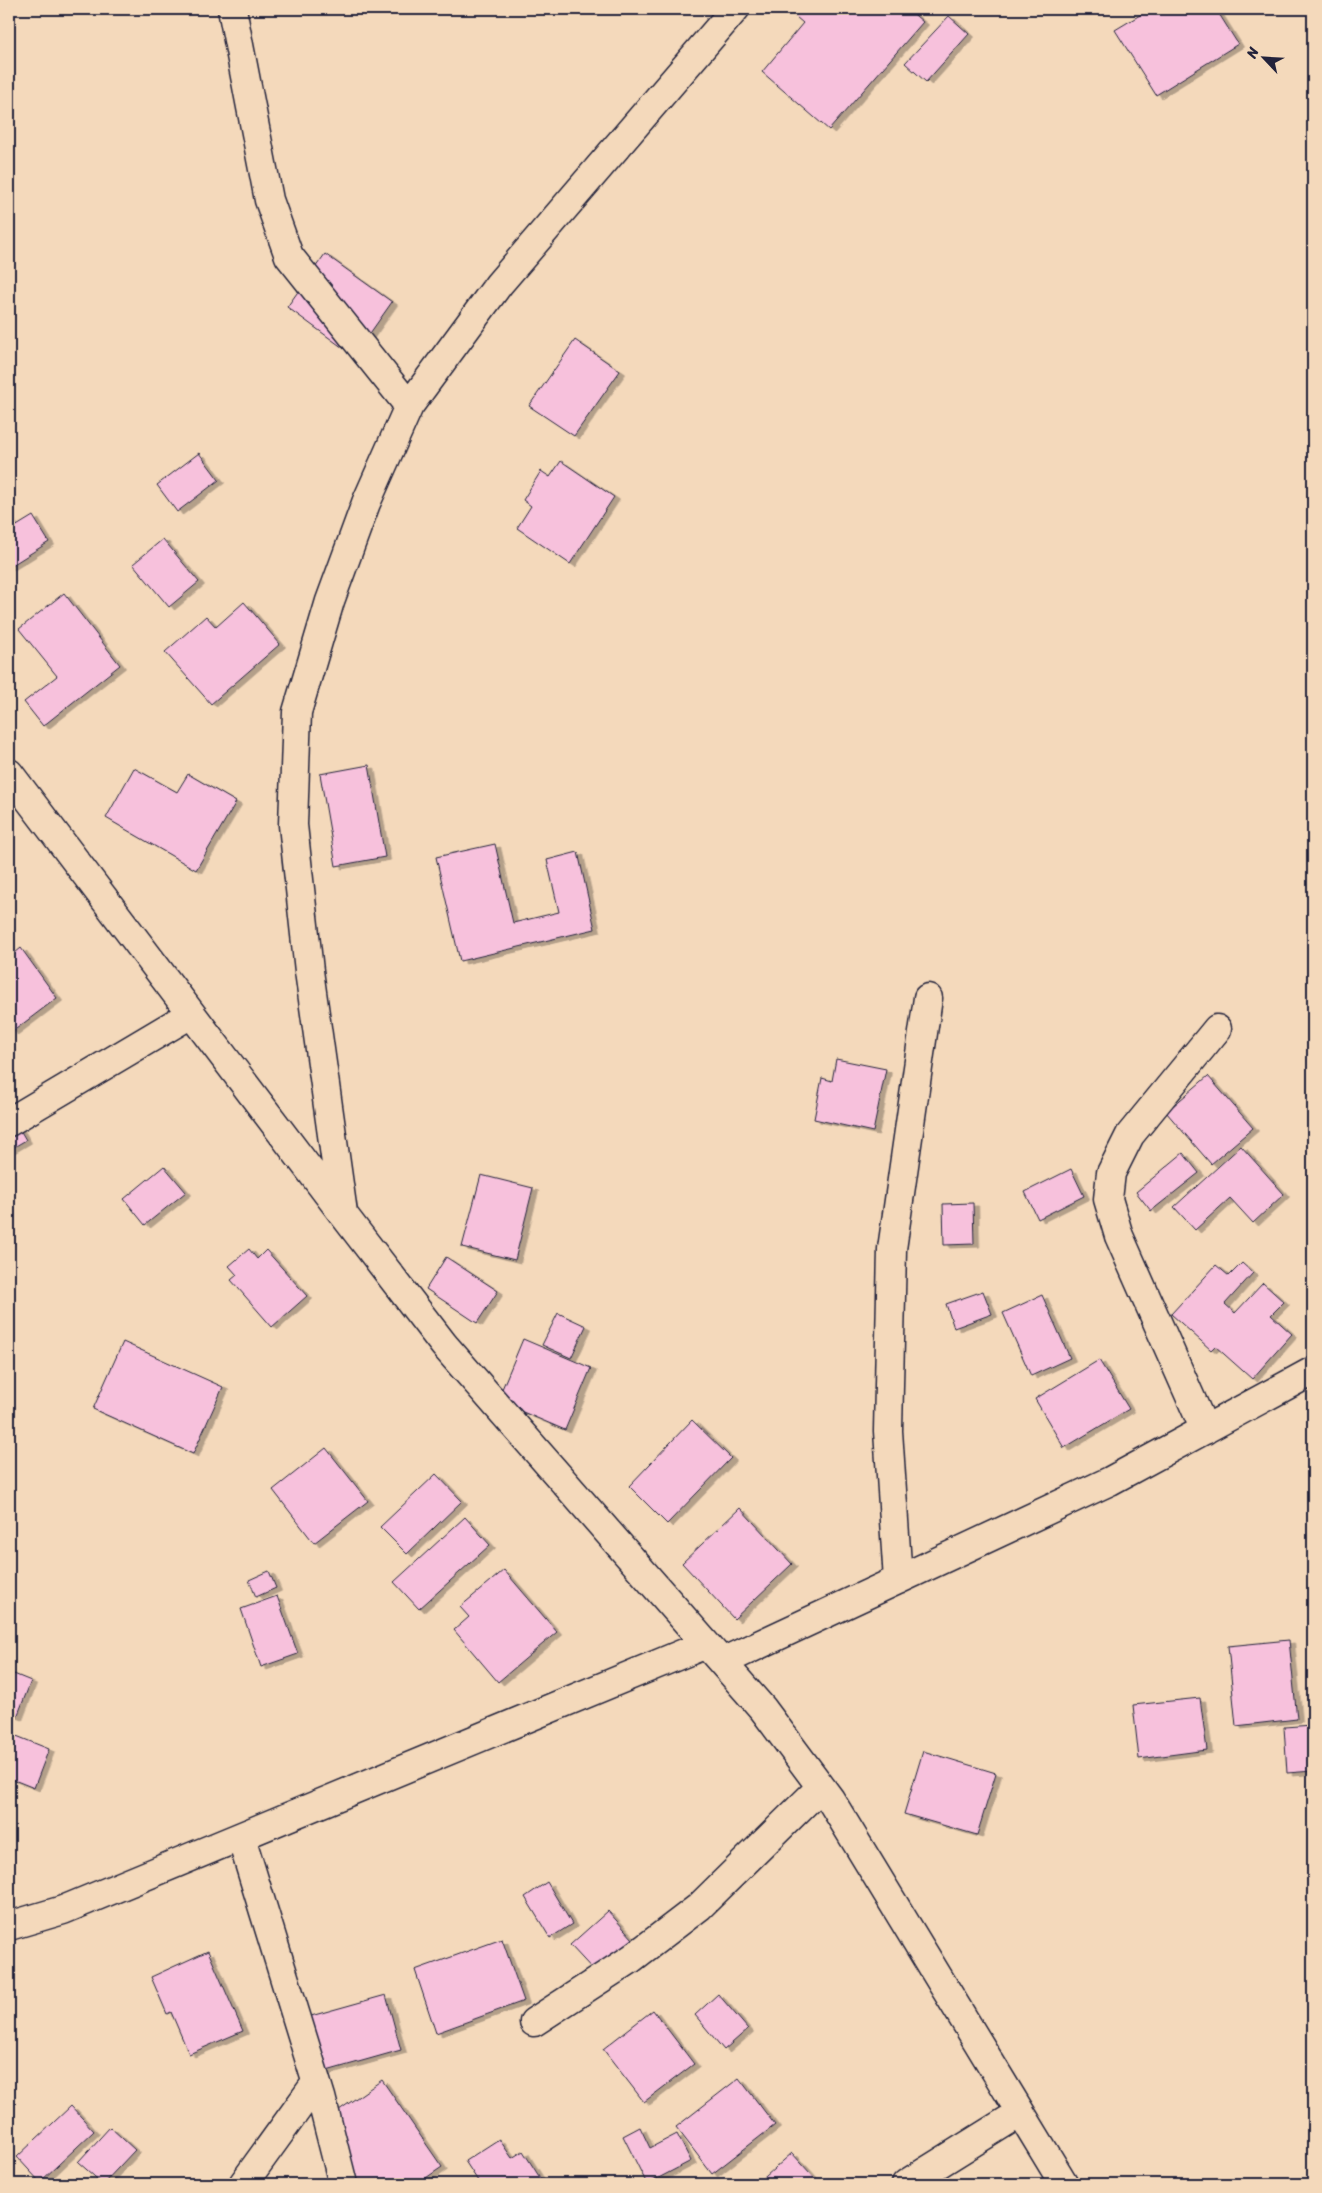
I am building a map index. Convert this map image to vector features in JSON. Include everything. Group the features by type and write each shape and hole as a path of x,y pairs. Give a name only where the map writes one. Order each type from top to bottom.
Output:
{"street":[{"path":"232,9 269,200 289,256 410,406"},
{"path":"343,1214 309,971 293,825 297,712 333,592 366,503 410,406 499,284 735,9"},
{"path":"9,773 444,1345 763,1709 830,1799 1064,2184"},
{"path":"898,1580 888,1431 892,1249 928,998"},
{"path":"9,1122 191,1014"},
{"path":"1205,1430 1119,1236 1108,1199 1111,1173 1130,1135 1217,1029"},
{"path":"9,1926 63,1910 241,1837 898,1580 1110,1481 1313,1371"},
{"path":"534,2022 631,1959 699,1907 821,1787"},
{"path":"241,1837 316,2083 342,2184"},
{"path":"243,2184 316,2083"},
{"path":"906,2184 1020,2113"}],"building":[{"path":"791,9 908,9 923,22 829,130 762,72 803,23 789,11"},
{"path":"1150,9 1216,9 1238,44 1156,95 1115,30"},
{"path":"949,16 969,34 926,82 905,63"},
{"path":"325,254 392,302 354,356 287,307"},
{"path":"575,340 620,371 574,436 529,406"},
{"path":"199,453 219,480 177,512 157,485"},
{"path":"561,461 614,497 570,564 517,528 531,506 523,500 541,471 550,477"},
{"path":"33,516 49,542 9,567 9,517 15,527"},
{"path":"163,539 199,582 169,607 133,564"},
{"path":"64,593 120,665 43,726 24,702 57,676 19,629"},
{"path":"244,602 280,644 211,704 165,652 206,616 216,627"},
{"path":"369,765 385,857 336,866 320,774"},
{"path":"134,768 177,792 188,774 236,802 196,870 106,818"},
{"path":"495,844 513,923 559,912 547,860 578,852 595,929 460,961 436,857"},
{"path":"21,948 57,998 12,1032 9,1027 9,958"},
{"path":"836,1059 886,1069 873,1132 814,1119 822,1078 832,1081"},
{"path":"1208,1076 1253,1128 1211,1164 1166,1112"},
{"path":"9,1111 26,1140 9,1150"},
{"path":"1241,1146 1284,1194 1253,1223 1230,1198 1195,1230 1174,1207"},
{"path":"1183,1153 1199,1173 1151,1211 1136,1192"},
{"path":"164,1166 186,1192 145,1225 124,1199"},
{"path":"1071,1169 1084,1196 1038,1219 1025,1192"},
{"path":"481,1175 533,1188 515,1260 462,1247"},
{"path":"973,1203 974,1244 944,1245 943,1204"},
{"path":"249,1249 257,1259 266,1250 307,1296 272,1327 231,1280 237,1275 229,1266"},
{"path":"446,1257 498,1291 477,1323 426,1289"},
{"path":"1242,1263 1253,1273 1225,1304 1235,1313 1263,1283 1284,1302 1271,1315 1292,1334 1252,1379 1215,1346 1211,1350 1171,1314 1216,1265 1229,1276"},
{"path":"983,1291 992,1314 954,1328 946,1304"},
{"path":"1042,1295 1070,1358 1031,1376 1003,1313"},
{"path":"558,1313 586,1326 571,1358 542,1345"},
{"path":"523,1339 591,1368 565,1430 497,1401"},
{"path":"123,1342 223,1387 193,1454 93,1409"},
{"path":"1099,1360 1129,1409 1064,1448 1035,1399"},
{"path":"692,1420 731,1458 667,1524 629,1486"},
{"path":"326,1448 368,1501 314,1543 273,1490"},
{"path":"436,1474 462,1501 407,1554 380,1527"},
{"path":"740,1508 792,1564 734,1619 682,1563"},
{"path":"465,1517 490,1545 419,1609 394,1582"},
{"path":"504,1570 557,1632 498,1682 454,1630 469,1617 460,1607"},
{"path":"269,1571 276,1588 256,1597 249,1580"},
{"path":"277,1596 298,1654 261,1667 241,1609"},
{"path":"1289,1640 1297,1719 1236,1726 1228,1646"},
{"path":"9,1672 31,1681 17,1717 9,1714"},
{"path":"1200,1698 1207,1750 1139,1759 1133,1705"},
{"path":"1313,1725 1313,1771 1287,1773 1284,1727"},
{"path":"9,1733 49,1749 34,1788 9,1778"},
{"path":"923,1751 996,1773 977,1835 904,1814"},
{"path":"547,1882 572,1924 550,1938 525,1897"},
{"path":"608,1911 633,1939 596,1973 570,1945"},
{"path":"502,1939 524,2001 436,2033 415,1970"},
{"path":"208,1951 243,2031 189,2054 171,2012 167,2014 151,1977"},
{"path":"718,1994 748,2029 724,2050 695,2015"},
{"path":"386,1995 401,2050 309,2076 293,2021"},
{"path":"653,2010 694,2064 644,2102 603,2049"},
{"path":"739,2078 775,2125 712,2174 676,2127"},
{"path":"382,2080 442,2167 417,2184 352,2184 322,2122"},
{"path":"71,2106 94,2131 40,2182 17,2157"},
{"path":"110,2127 135,2150 103,2184 78,2162"},
{"path":"640,2127 650,2148 677,2134 691,2161 647,2184 623,2136"},
{"path":"499,2139 512,2158 523,2151 544,2184 480,2184 465,2161"},
{"path":"792,2153 820,2184 757,2184"}]}
